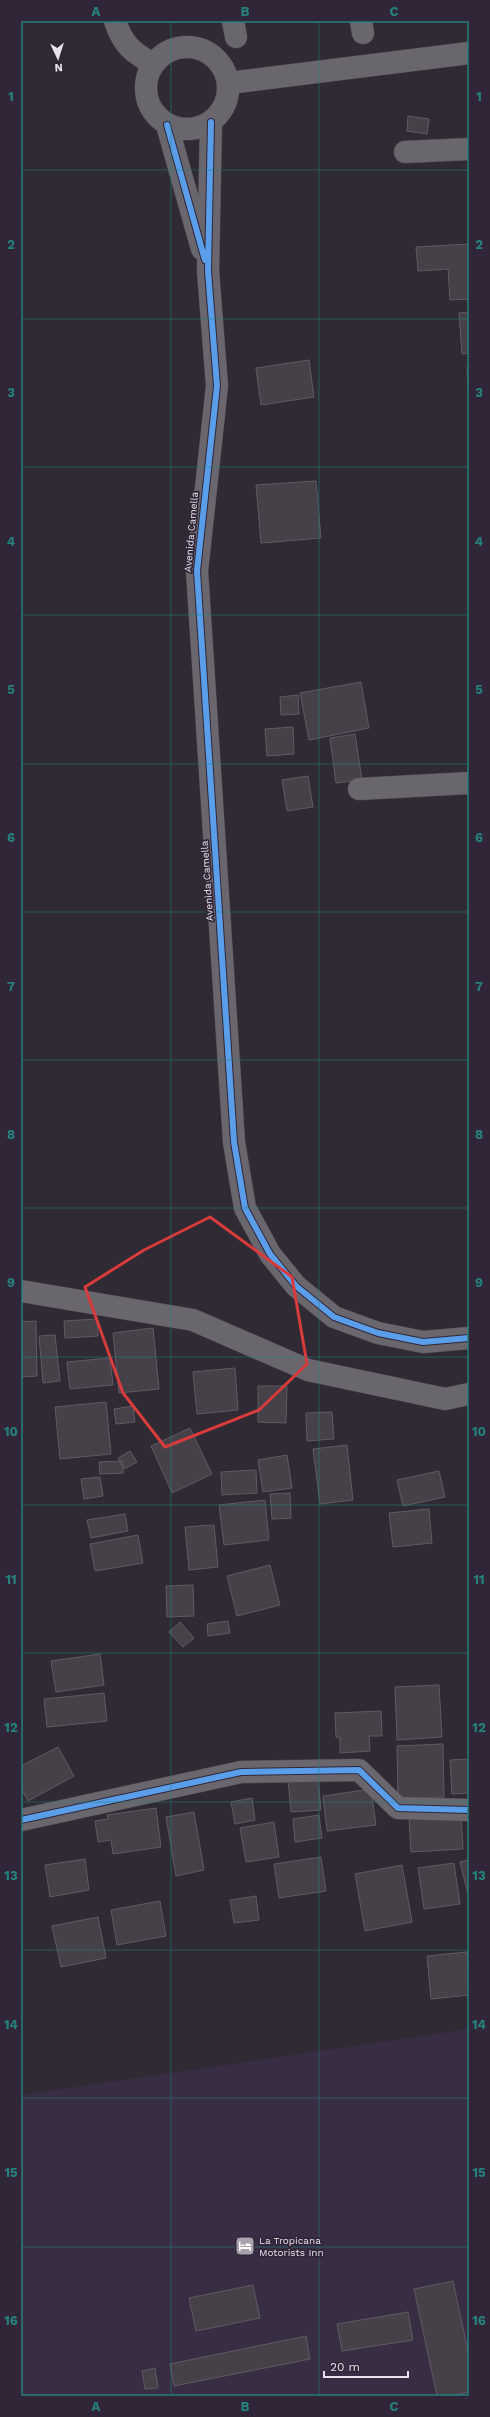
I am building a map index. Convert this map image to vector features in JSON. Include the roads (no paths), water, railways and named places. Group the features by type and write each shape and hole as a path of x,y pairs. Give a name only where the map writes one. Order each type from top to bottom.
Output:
{"street":[{"path":"115,21 121,38 134,54 153,64"},
{"path":"181,47 198,48 213,55 224,68 229,83 228,98 222,111 211,122 189,129 167,125 154,112 147,96 147,80 153,64 165,53 181,47"},
{"path":"229,83 469,53"},
{"name":"Avenida Camella","path":"211,122 208,271 217,386 197,571 234,1142 245,1208 270,1254 296,1286 334,1317 378,1333 423,1342 469,1338"},
{"name":"Avenida Camella","path":"167,125 208,271"},
{"path":"405,152 469,149"},
{"path":"359,789 469,782"},
{"path":"21,1291 193,1320 308,1370 444,1399 469,1394"},
{"path":"21,1820 241,1772 359,1770 398,1808 469,1810"}],"place":[{"name":"La Tropicana Motorists Inn","path":"245,2246"}]}
